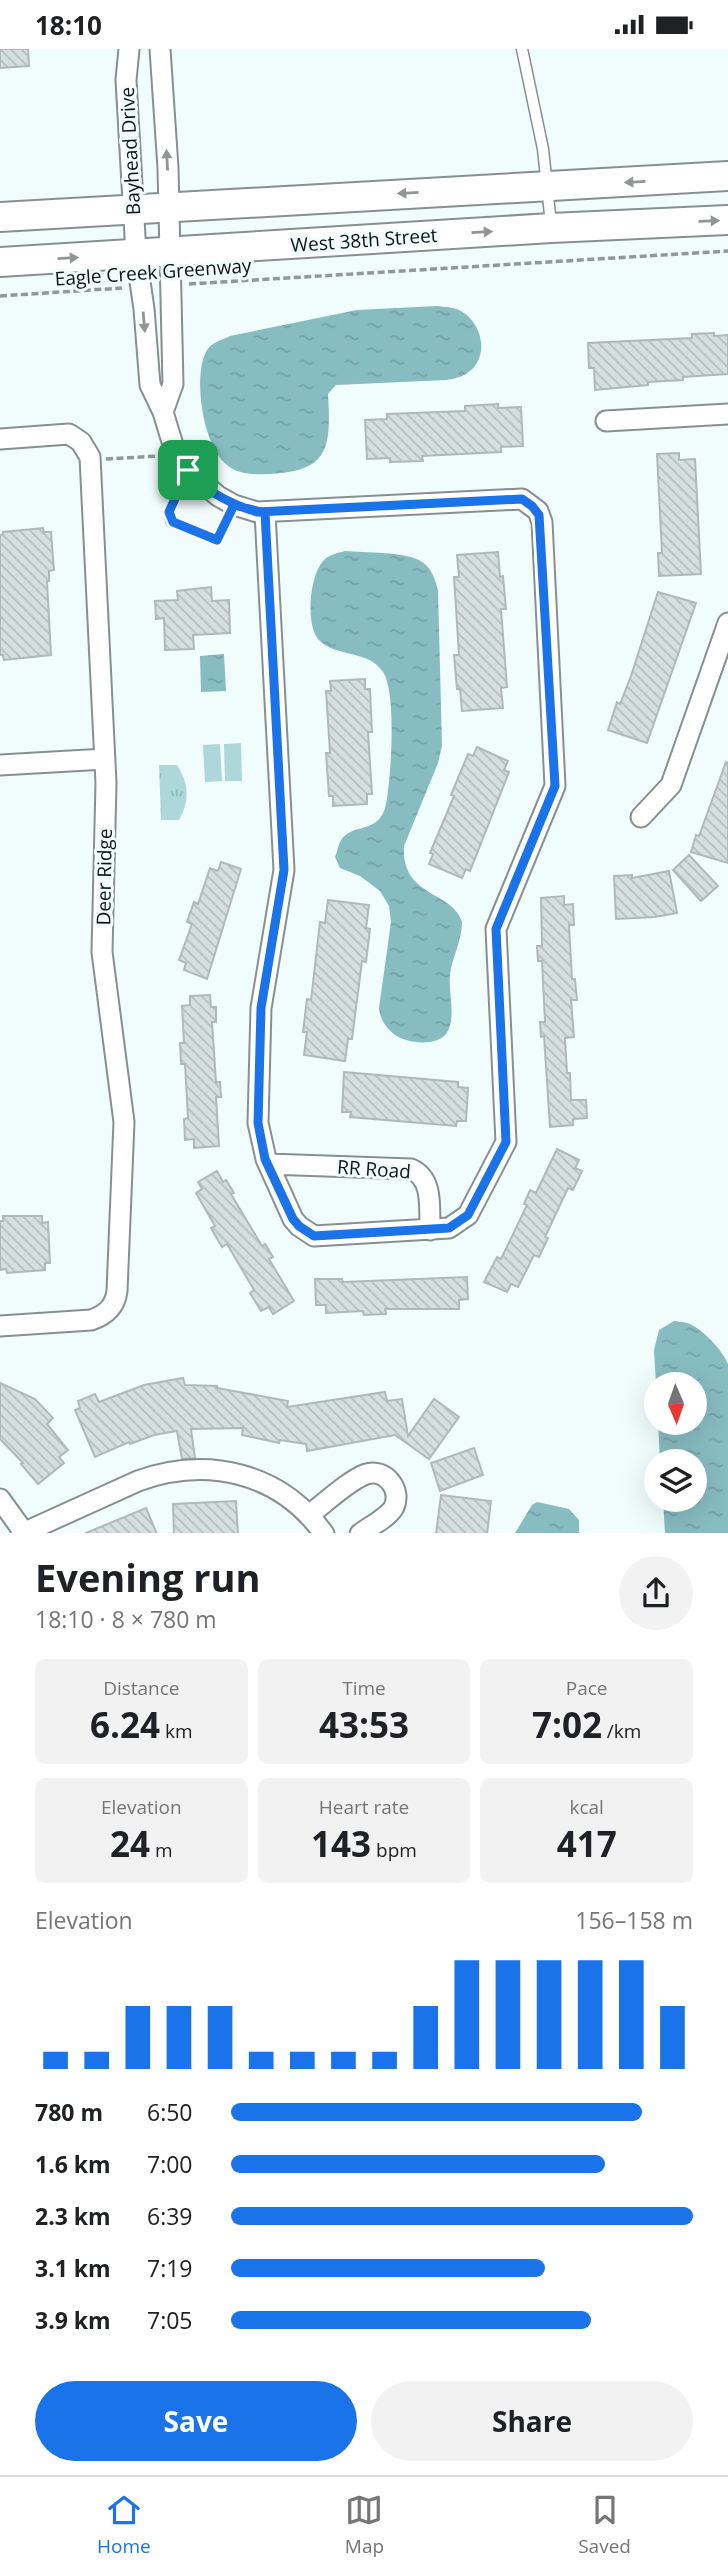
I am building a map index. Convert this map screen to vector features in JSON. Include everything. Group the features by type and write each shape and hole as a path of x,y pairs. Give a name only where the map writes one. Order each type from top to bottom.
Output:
{"main road":[{"path":"0,217 728,176"},
{"name":"West 38th Street","path":"0,262 551,228 728,220"}],"street":[{"name":"Bayhead Drive","path":"130,49 126,80 136,254 149,385 163,412 177,453 188,470 218,496 234,505"},
{"name":"Bayhead Drive","path":"160,49 169,207 173,384 163,412"},
{"path":"606,421 728,414"},
{"path":"0,439 69,434 86,451"},
{"name":"Deer Ridge","path":"0,1326 91,1320 108,1311 117,1295 124,1122 102,952 105,759 86,451"},
{"path":"234,505 265,513 522,499 538,511 541,522 555,786 496,929 506,1142 468,1215 449,1228 314,1236 293,1219 262,1149 258,1123 261,1008 284,870 265,513"},
{"path":"641,817 671,785 728,623"},
{"path":"0,765 105,759"},
{"name":"RR Road","path":"268,1164 411,1169 421,1174 426,1182 430,1230"},
{"path":"0,1499 22,1532 155,1475 190,1468 236,1472 289,1498 309,1515 323,1533"},
{"path":"309,1515 359,1478 377,1473 393,1484 396,1492 395,1504 387,1515 361,1533"}],"lane":[{"path":"522,49 543,149 551,228"},
{"path":"188,470 169,512 173,522 217,540 234,505"}],"path":[{"name":"Eagle Creek Greenway","path":"169,285 728,251"},
{"name":"Eagle Creek Greenway","path":"0,296 140,286"},
{"path":"86,451 149,458 177,453"}],"green space":[{"path":"241,743 242,781 225,781 224,744"},
{"path":"220,744 222,781 205,782 203,745"},
{"path":"159,765 177,765 184,779 187,792 179,820 161,820"}],"water":[{"path":"437,306 459,310 475,324 481,353 471,370 462,376 446,380 336,385 328,394 327,442 315,462 304,468 268,474 246,473 231,468 219,456 206,427 200,393 203,362 212,345 230,336 357,310"},
{"path":"345,551 415,558 428,567 438,590 442,746 438,763 404,846 405,863 410,875 418,884 457,912 462,922 450,975 451,1021 446,1034 435,1041 413,1042 400,1038 382,1020 379,1008 391,922 389,906 380,891 360,876 340,868 335,857 345,836 372,825 383,814 388,792 392,736 390,698 383,672 369,660 325,645 314,632 311,598 316,575 325,559"},
{"path":"224,654 226,691 201,692 200,656"},
{"path":"674,1321 690,1324 718,1348 728,1364 728,1533 665,1533 664,1512 707,1512 707,1449 659,1449 659,1435 707,1435 707,1372 655,1372 654,1350 659,1330"},
{"path":"537,1502 569,1509 579,1520 579,1533 515,1533 532,1505"}],"building":[{"path":"0,49 28,49 29,66 0,68"},
{"path":"714,333 714,336 728,335 728,374 683,377 683,380 595,390 594,368 589,368 588,343 692,338 692,334"},
{"path":"498,404 498,408 521,407 523,446 501,447 501,452 422,456 423,461 390,462 390,458 367,459 365,420 387,419 387,414 465,411 465,406"},
{"path":"679,453 679,460 695,459 701,574 659,576 658,553 662,553 657,454"},
{"path":"43,528 44,532 51,532 54,570 49,571 47,581 51,655 4,660 3,655 0,655 0,535 3,532"},
{"path":"498,552 506,609 501,609 507,687 501,688 503,708 462,711 454,655 459,655 454,577 459,577 457,555"},
{"path":"211,587 212,601 229,600 230,633 193,635 194,649 165,650 164,618 156,619 155,601 178,600 177,591"},
{"path":"658,592 696,603 647,743 608,730 617,702 620,704 631,676"},
{"path":"365,679 365,689 370,689 372,732 368,732 372,794 367,794 367,804 333,806 333,796 329,796 326,753 330,753 326,691 331,691 330,681"},
{"path":"477,747 508,761 504,770 509,772 470,871 466,869 462,878 429,864 433,854 430,853 468,754 473,756"},
{"path":"726,762 728,763 728,863 691,852"},
{"path":"689,855 718,886 701,901 673,870"},
{"path":"221,862 241,869 207,979 184,970 186,963 179,960 192,924 187,922 194,902 198,904 210,868 218,871"},
{"path":"669,871 677,913 616,919 614,876 632,875 632,878"},
{"path":"564,896 564,905 573,904 574,925 569,925 572,979 575,979 577,1000 571,1000 574,1037 565,1038 567,1073 570,1073 571,1100 586,1100 587,1118 573,1119 573,1125 550,1127 544,1036 541,1037 540,1022 545,1022 542,961 538,961 537,946 542,946 541,898"},
{"path":"328,900 369,905 366,928 370,929 366,962 362,961 352,1039 348,1039 345,1061 304,1055 307,1032 303,1032 307,999 311,1000 320,922 325,923"},
{"path":"210,995 211,1007 216,1007 216,1022 212,1022 216,1082 220,1082 221,1097 216,1097 219,1146 194,1148 194,1139 185,1140 184,1119 188,1118 185,1064 181,1064 180,1043 184,1043 182,1006 190,1005 190,996"},
{"path":"344,1072 458,1082 458,1087 468,1088 466,1121 457,1121 456,1126 350,1117 351,1112 342,1112"},
{"path":"557,1149 579,1160 575,1168 582,1171 573,1190 568,1188 545,1237 548,1238 539,1257 534,1255 518,1287 511,1284 507,1292 484,1282 497,1257 501,1259 527,1205 524,1204 530,1190 536,1193"},
{"path":"217,1171 234,1193 231,1194 262,1246 265,1244 273,1257 269,1259 294,1301 273,1314 269,1307 261,1311 250,1293 254,1290 227,1244 222,1247 211,1228 215,1226 196,1193 202,1189 198,1182"},
{"path":"3,1216 42,1216 42,1223 48,1222 50,1263 45,1263 45,1270 7,1273 6,1269 0,1270 0,1221 3,1221"},
{"path":"467,1277 468,1299 459,1300 459,1309 385,1309 386,1314 364,1315 363,1311 326,1313 326,1305 316,1305 315,1279 342,1279 343,1282"},
{"path":"183,1378 185,1385 217,1386 288,1401 287,1407 385,1392 387,1401 402,1399 408,1436 434,1399 459,1417 429,1459 395,1435 307,1451 306,1444 280,1440 279,1443 242,1435 243,1428 191,1429 195,1458 182,1459 177,1431 154,1435 130,1444 129,1442 95,1457 75,1410 80,1408 78,1401 95,1394 99,1402 144,1385"},
{"path":"0,1383 35,1399 53,1418 47,1424 68,1450 59,1457 64,1463 38,1484 0,1439"},
{"path":"474,1448 483,1475 440,1491 431,1463"},
{"path":"441,1495 491,1501 487,1533 436,1533"},
{"path":"236,1501 238,1533 174,1533 173,1504"},
{"path":"146,1508 157,1533 86,1533"}],"route":[{"path":"188,470 169,512 173,522 217,540 234,505 257,512 265,513 284,870 261,1008 258,1123 265,1159 293,1219 314,1236 449,1228 468,1215 506,1142 496,929 555,786 541,522 538,511 522,499 265,513 234,505 218,496 188,470"}]}
